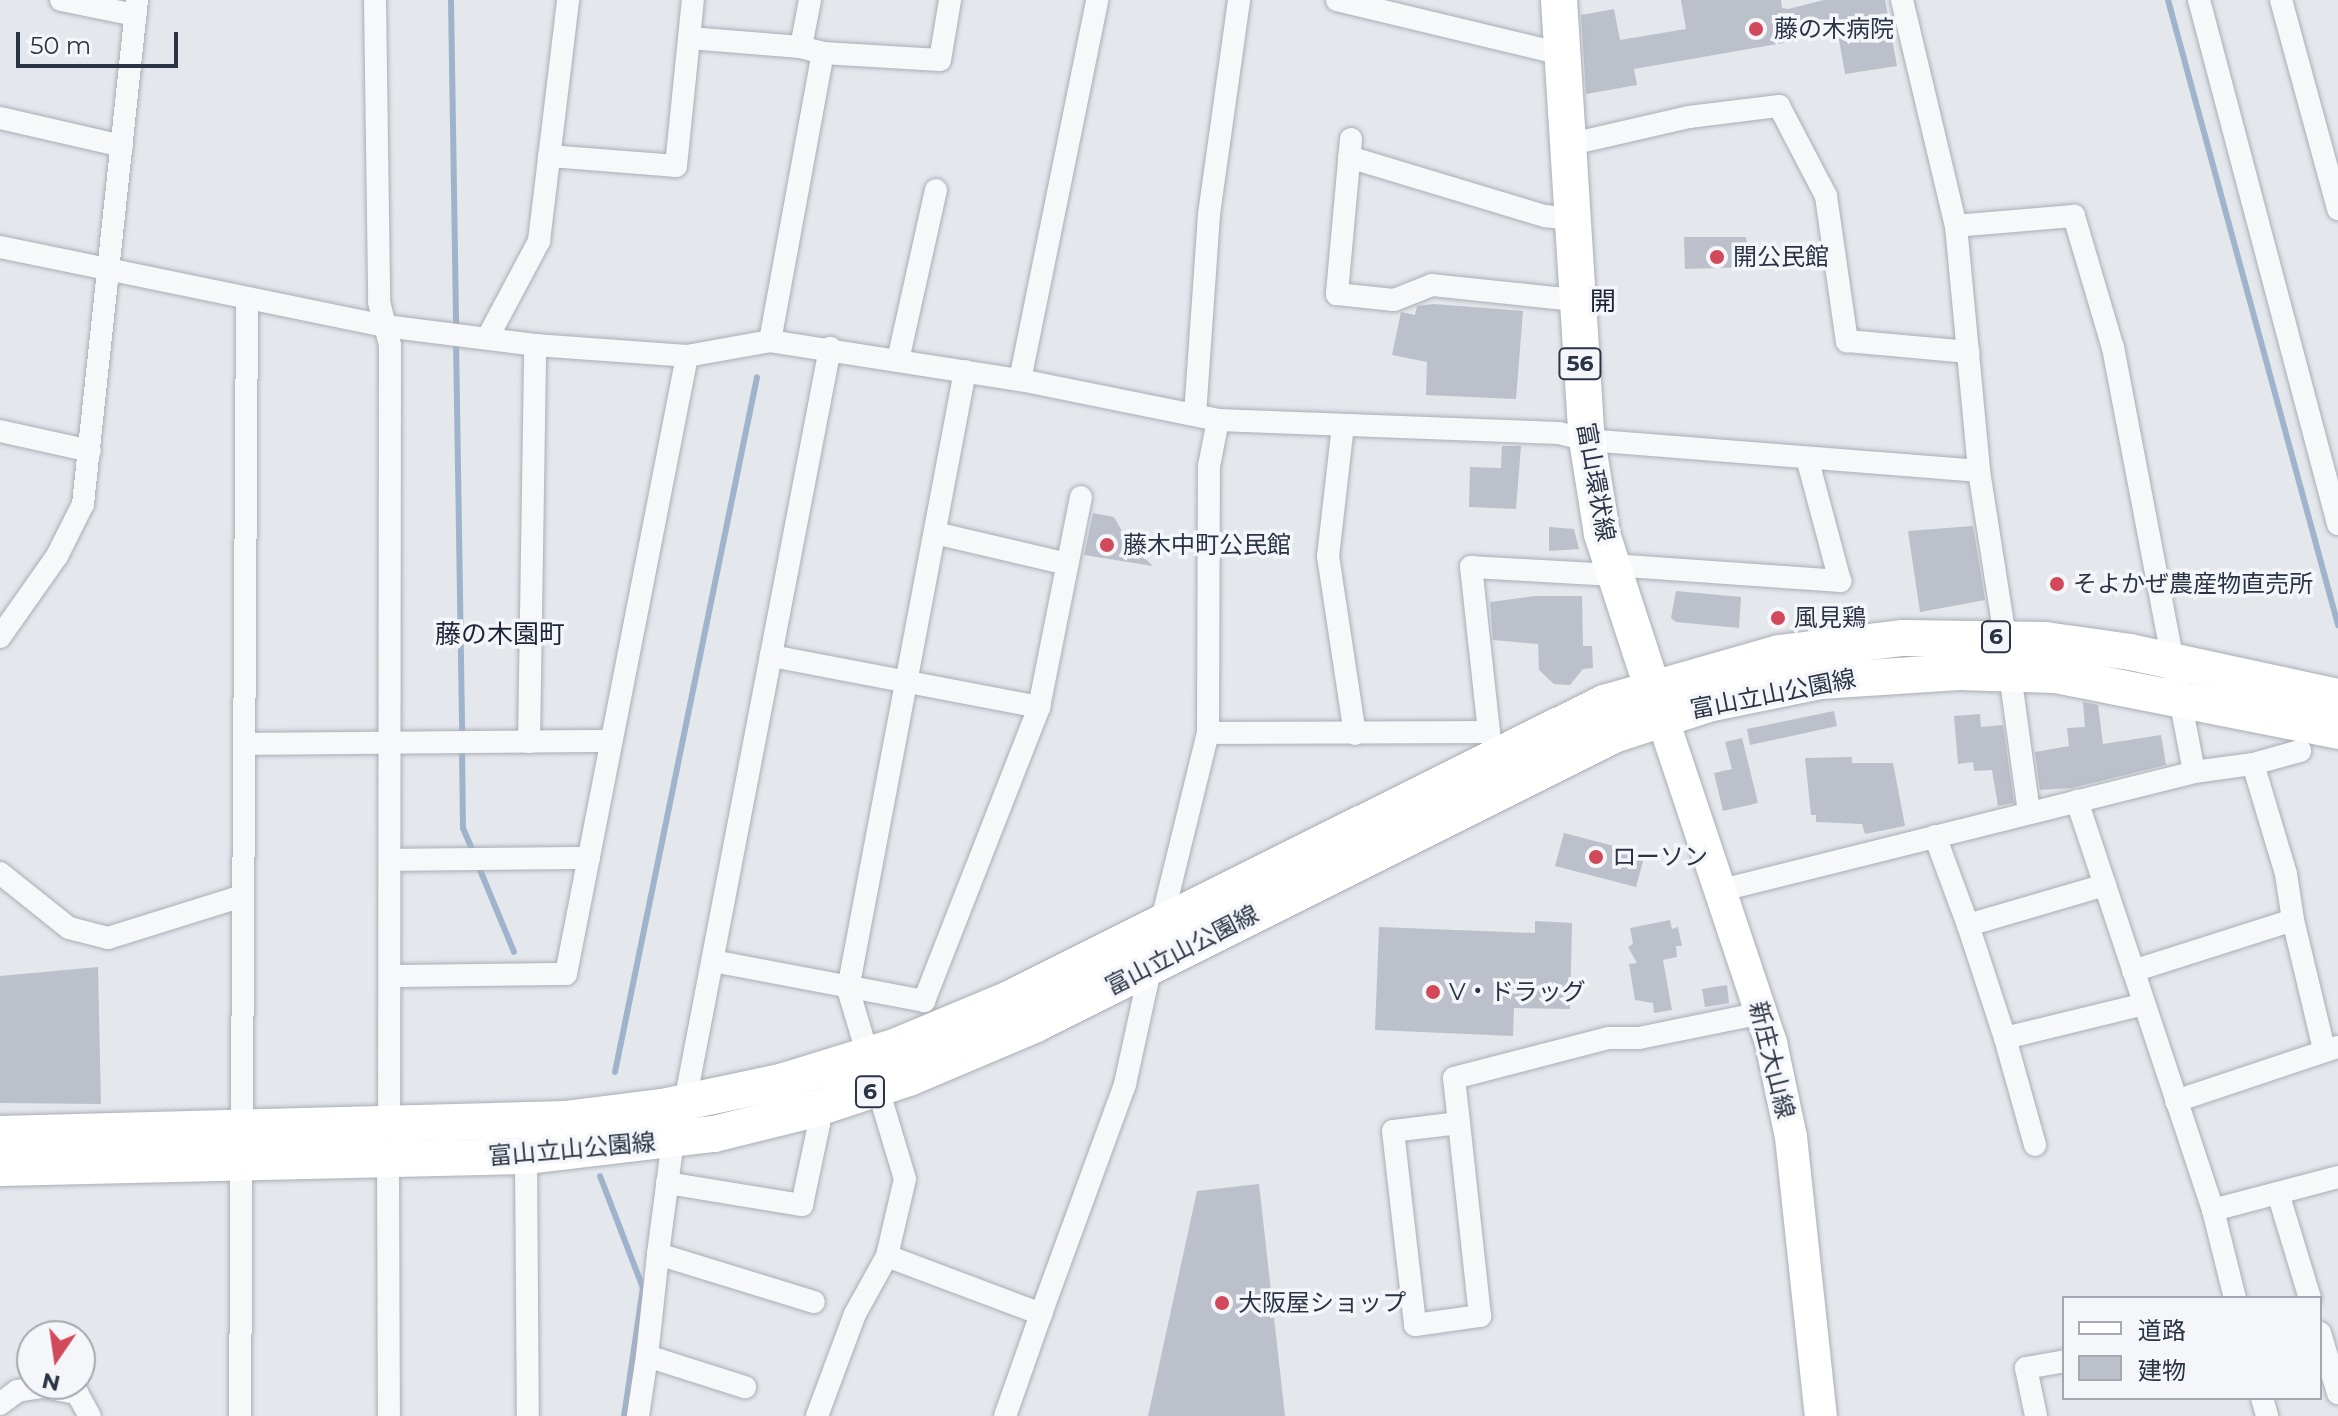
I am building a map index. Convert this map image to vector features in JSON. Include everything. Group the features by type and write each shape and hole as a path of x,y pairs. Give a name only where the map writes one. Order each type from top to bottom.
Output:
{"main road":[{"name":"富山環状線","path":"1559,0 1575,300 1587,440 1602,534 1657,702"},
{"name":"富山立山公園線","path":"0,1134 243,1145 388,1142 872,1073 1008,1037 1616,734 1657,702 1744,661 1838,645 2005,637 2096,646 2338,697"},
{"name":"富山立山公園線","path":"388,1142 526,1156 673,1140 815,1109 872,1073 1007,1000 1578,715 1657,702 1887,674 2010,674 2056,675 2181,696 2338,731"},
{"name":"新庄大山線","path":"1657,702 1762,1013 1791,1137 1821,1416"},
{"name":"富山立山公園線","path":"0,1168 243,1145"}],"street":[{"path":"0,637 70,530 83,504 136,8 61,0"},
{"path":"375,0 379,302 390,345 389,1416"},
{"path":"488,337 539,241 568,0"},
{"path":"549,156 676,166 693,0"},
{"path":"770,341 812,50 810,0"},
{"path":"689,38 940,60 950,0"},
{"path":"1020,380 1097,0"},
{"path":"1195,415 1209,214 1239,0"},
{"path":"1337,0 1562,54"},
{"path":"1902,0 1956,226 1979,471 2005,637"},
{"path":"2199,0 2331,471 2338,524"},
{"path":"2281,0 2337,205"},
{"path":"1567,145 1689,117 1779,106 1826,196 1847,341 1969,352"},
{"path":"0,118 122,146"},
{"path":"1570,219 1350,148 1337,294 1394,300 1432,285 1575,300"},
{"path":"898,360 936,190"},
{"path":"1956,226 2074,216 2113,348 2194,772"},
{"path":"0,247 108,273 385,326 535,345 687,356 770,341 1020,380 1218,420 1559,433 1587,440 1979,471"},
{"path":"240,1416 247,299"},
{"path":"529,742 535,345"},
{"path":"685,1102 830,348"},
{"path":"390,976 566,974 687,356"},
{"path":"817,1416 855,1314 887,1256 905,1179 848,989 965,371"},
{"path":"1005,1416 1125,1084 1150,966 1208,733 1209,466 1218,420"},
{"path":"1343,425 1328,556 1355,734"},
{"path":"0,431 90,451"},
{"path":"1208,733 1489,732 1471,567 1614,570 1840,581 1807,458"},
{"path":"713,961 924,1001 1039,707 1081,497"},
{"path":"935,533 1067,564"},
{"path":"771,656 907,678 1039,707"},
{"path":"2010,674 2029,812"},
{"path":"244,744 611,741"},
{"path":"1722,890 2194,772 2253,764 2300,751"},
{"path":"2176,1101 2331,1048 2293,920 2286,874 2253,764"},
{"path":"2077,801 2213,1210 2234,1296"},
{"path":"1935,836 2005,1038 2035,1145"},
{"path":"390,860 589,858"},
{"path":"0,873 69,928 108,938 242,896"},
{"path":"1968,925 2105,885"},
{"path":"2133,971 2293,920"},
{"path":"2005,1038 2144,1004"},
{"path":"1459,1123 1393,1131 1415,1325 1480,1316 1459,1123 1454,1078 1609,1038 1639,1038 1762,1013"},
{"path":"667,1183 802,1205 819,1124 815,1109"},
{"path":"638,1416 673,1140"},
{"path":"526,1156 528,1416"},
{"path":"2213,1210 2338,1177"},
{"path":"2278,1193 2309,1296"},
{"path":"658,1254 814,1302"},
{"path":"887,1256 1041,1314"},
{"path":"2322,1340 2338,1393"},
{"path":"647,1356 745,1387"},
{"path":"2036,1416 2026,1368 2062,1361"},
{"path":"0,1404 17,1391 43,1387 77,1393 90,1416"}],"building":[{"path":"1681,0 1781,0 1782,8 1788,9 1824,0 1885,0 1897,66 1845,74 1836,23 1793,31 1795,41 1634,69 1637,85 1586,94 1581,15 1614,9 1620,40 1686,29"},
{"path":"1684,237 1746,237 1750,267 1685,269"},
{"path":"1434,304 1523,311 1516,399 1426,395 1427,362 1392,355 1401,312 1415,315 1417,306"},
{"path":"1502,446 1521,446 1516,509 1469,507 1470,467 1501,468"},
{"path":"1093,513 1114,517 1128,542 1153,566 1084,555"},
{"path":"1973,526 1985,600 1920,612 1908,531"},
{"path":"1549,527 1574,529 1579,549 1549,551"},
{"path":"1676,591 1741,597 1739,628 1676,622 1671,618"},
{"path":"1535,596 1582,596 1583,646 1592,646 1593,668 1583,669 1570,685 1554,684 1539,670 1538,644 1493,640 1490,602"},
{"path":"2083,702 2098,705 2103,744 2161,735 2166,765 2072,788 2040,790 2035,752 2069,746 2067,728 2085,727"},
{"path":"1834,711 1837,726 1750,745 1747,729"},
{"path":"1980,714 1981,727 2003,725 2014,803 1998,806 1992,770 1974,771 1973,762 1958,764 1954,716"},
{"path":"1742,738 1758,803 1723,811 1714,773 1732,769 1725,742"},
{"path":"1852,757 1852,763 1893,763 1905,826 1865,834 1862,824 1816,822 1816,815 1811,815 1805,758"},
{"path":"1564,833 1645,854 1636,887 1555,866"},
{"path":"1670,920 1672,929 1678,927 1682,946 1676,946 1677,957 1663,960 1672,1010 1654,1013 1653,1003 1635,1000 1629,964 1637,963 1628,947 1633,944 1630,928"},
{"path":"1535,921 1572,923 1570,1009 1514,1008 1513,1036 1375,1030 1379,927 1535,933"},
{"path":"98,967 101,1104 0,1103 0,976"},
{"path":"1727,985 1729,1003 1705,1007 1702,989"},
{"name":"大阪屋ショップ","path":"1259,1184 1285,1416 1148,1416 1197,1191"}],"waterway":[{"path":"451,0 456,328"},
{"path":"2168,0 2338,625"},
{"path":"456,340 462,736"},
{"path":"615,1072 757,377"},
{"path":"462,748 463,828 474,854"},
{"path":"478,865 514,952"},
{"path":"600,1176 643,1288 624,1416"}],"place":[{"name":"藤の木病院","path":"1756,29"},
{"name":"開公民館","path":"1717,257"},
{"name":"藤木中町公民館","path":"1107,545"},
{"name":"そよかぜ農産物直売所","path":"2057,584"},
{"name":"風見鶏","path":"1778,618"},
{"name":"ローソン","path":"1596,857"},
{"name":"V・ドラッグ","path":"1433,992"},
{"name":"大阪屋ショップ","path":"1222,1303"}],"district":[{"name":"開","path":"1603,302"},
{"name":"藤の木園町","path":"500,635"}]}
